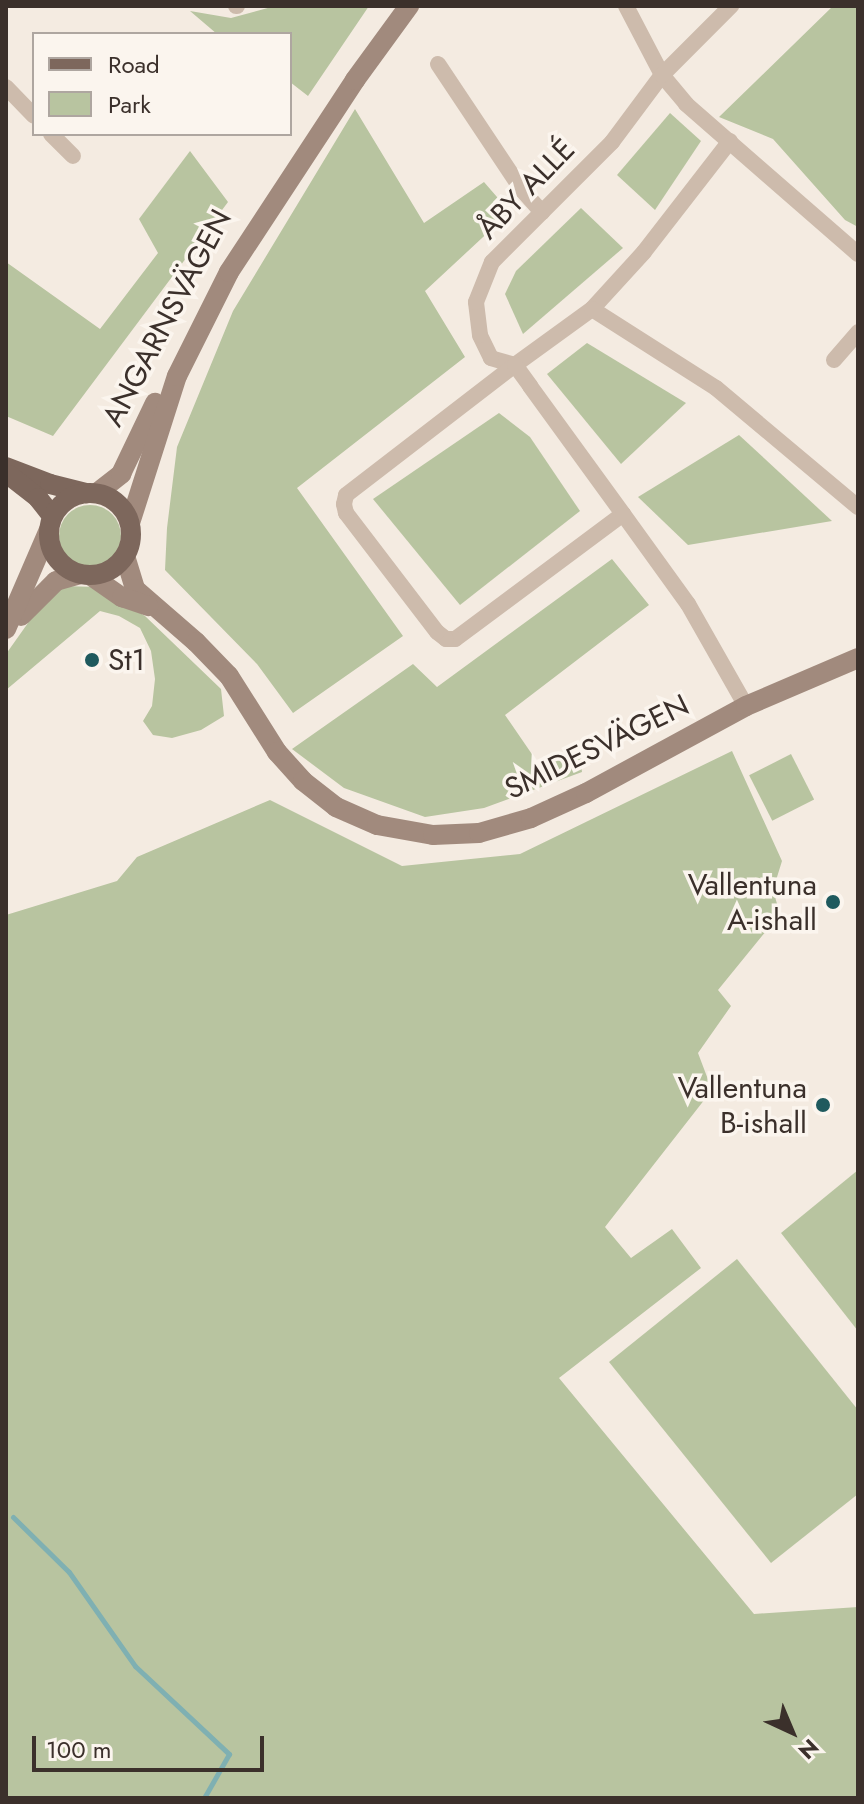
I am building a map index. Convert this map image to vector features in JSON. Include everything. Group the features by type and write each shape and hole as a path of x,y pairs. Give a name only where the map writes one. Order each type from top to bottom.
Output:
{"main road":[{"name":"ANGARNSVÄGEN","path":"92,493 121,474 195,316 251,220 394,6"},
{"name":"ANGARNSVÄGEN","path":"130,523 177,376 229,272 355,80 409,6"},
{"path":"6,467 50,484 92,493 119,504 130,523 131,538 125,556 105,573 56,581 35,598 6,631"},
{"path":"6,473 38,498 50,524 57,560 85,575"},
{"path":"6,631 29,583 50,524 64,502 92,493"},
{"name":"SMIDESVÄGEN","path":"125,556 135,589 196,642 229,676 277,752 303,781 336,807 377,825 433,835 479,833 531,818 586,793 746,706 858,658"},
{"name":"SMIDESVÄGEN","path":"85,575 122,597 156,608"}],"street":[{"path":"626,6 662,75 686,104 858,254"},
{"name":"ÅBY ALLÉ","path":"515,365 491,358 480,335 476,302 492,262 612,142 662,75 731,6"},
{"path":"438,64 522,190 542,212"},
{"path":"6,87 32,114"},
{"path":"53,136 73,156"},
{"path":"623,514 455,639 446,639 437,632 346,513 346,495 592,309 644,252 730,141"},
{"path":"592,309 716,388 858,507"},
{"path":"834,360 858,332"},
{"path":"515,365 688,604 746,706"}],"green space":[{"path":"275,6 369,6 308,96 292,84 292,32 215,32 190,11 231,18"},
{"path":"833,6 858,6 858,227 845,220 773,139 719,117"},
{"path":"355,109 424,223 484,182 510,212 425,291 465,357 297,488 403,636 293,713 257,664 165,570 167,528 177,447 233,311"},
{"path":"670,113 701,141 655,210 617,175"},
{"path":"190,151 228,202 53,436 6,416 6,262 100,329 158,253 139,219"},
{"path":"581,208 623,248 523,334 505,294 516,271"},
{"path":"587,343 686,403 621,464 547,374"},
{"path":"499,413 530,437 580,511 460,605 373,499"},
{"path":"739,435 832,521 688,545 638,497"},
{"path":"90,505 112,514 121,536 112,558 90,567 68,558 59,536 68,514"},
{"path":"612,559 649,605 505,715 538,763 580,755 582,772 484,808 425,817 344,788 292,749 413,664 437,687"},
{"path":"64,586 97,587 145,616 221,689 224,716 201,730 172,738 153,735 143,721 152,706 155,679 151,651 140,628 119,616 100,611 6,690 6,654 45,599"},
{"path":"732,751 782,861 773,890 780,914 718,990 731,1006 698,1053 712,1090 605,1227 631,1258 672,1229 701,1268 559,1378 754,1614 858,1607 858,1798 6,1798 6,915 117,881 137,857 270,800 402,866 520,854"},
{"path":"791,754 814,799 772,821 749,775"},
{"path":"858,1170 858,1331 781,1233"},
{"path":"737,1259 858,1410 858,1494 771,1563 609,1362"}],"waterway":[{"path":"13,1517 69,1572 135,1666 229,1754 204,1798"}],"place":[{"name":"St1","path":"92,660"},
{"name":"Vallentuna A-ishall","path":"833,902"},
{"name":"Vallentuna B-ishall","path":"823,1105"}]}
